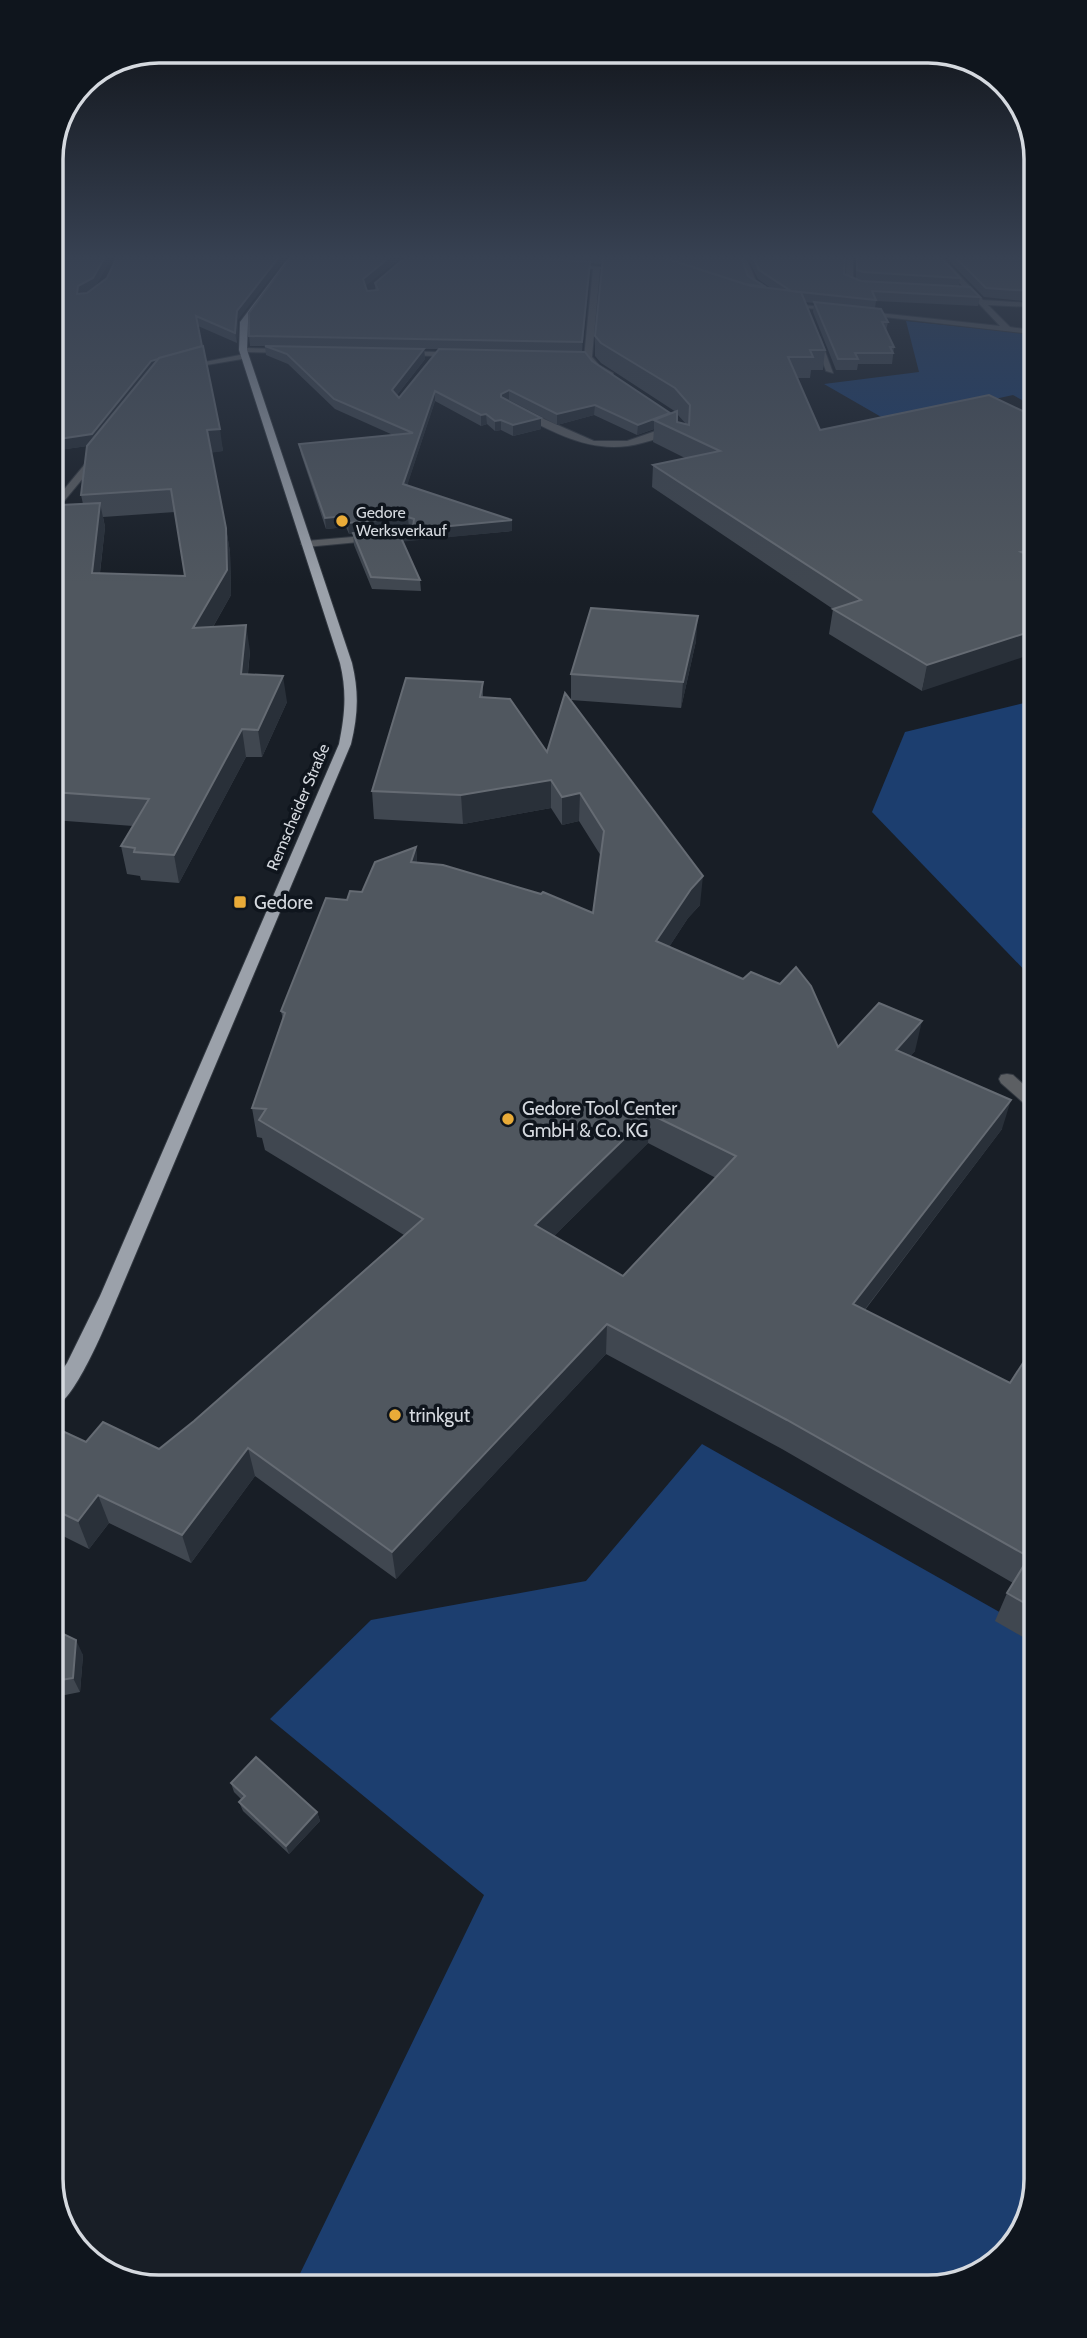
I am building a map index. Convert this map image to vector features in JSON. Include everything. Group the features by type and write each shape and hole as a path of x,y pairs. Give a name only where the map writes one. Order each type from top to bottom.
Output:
{"main road":[{"name":"Remscheider Straße","path":"63,1386 75,1368 109,1296 345,744 355,692 248,366"}],"street":[{"path":"170,370 187,366"},
{"path":"595,366 617,380"},
{"path":"828,366 830,371"},
{"path":"506,405 598,446 621,446 650,439 679,424"},
{"path":"63,496 103,448"},
{"path":"306,544 383,537"},
{"path":"1007,1079 1024,1094"}],"shaded area":[{"path":"917,366 1024,366 1024,401 1013,395 890,422 824,384 919,372"},
{"path":"1024,703 1024,970 872,812 905,732"},
{"path":"702,1444 1024,1626 1024,2179 1019,2210 1004,2237 996,2247 970,2265 959,2270 928,2275 299,2275 484,1895 270,1719 371,1620 586,1581"}],"building":[{"path":"63,366 147,366 92,434 63,438"},
{"path":"152,366 207,366 220,429 207,430 226,528 227,570 193,628 246,625 241,674 283,676 258,730 242,729 174,855 134,852 135,848 121,846 149,799 63,793 63,505 100,503 92,573 185,576 171,489 81,495 87,446"},
{"path":"300,366 411,366 392,390 399,398 425,366 600,366 670,413 638,425 595,405 557,414 509,390 501,394 501,397 541,418 513,425 501,420 495,421 486,414 481,415 435,391 403,484 512,520 398,531 420,580 371,577 353,533 413,527 414,519 408,517 348,523 345,516 325,518 299,444 413,433 334,399"},
{"path":"639,366 792,366 820,430 989,395 1024,412 1024,551 1021,552 1024,553 1024,634 927,665 833,609 861,600 653,465 720,451 654,420 677,411 677,422 689,425 690,405 675,388"},
{"path":"591,608 698,616 683,682 571,674"},
{"path":"406,678 483,682 480,697 510,699 547,752 565,693 703,876 691,889 656,941 743,979 751,972 780,984 796,967 811,986 838,1047 879,1003 922,1021 896,1050 1011,1100 853,1304 1010,1383 1024,1361 1024,1554 787,1420 607,1324 392,1552 248,1448 182,1535 98,1495 78,1521 63,1514 63,1431 86,1442 103,1422 159,1449 423,1219 259,1120 266,1109 252,1108 285,1013 281,1011 326,898 347,900 350,891 362,892 375,862 416,847 411,862 443,865 541,894 543,892 593,913 604,831 580,793 562,797 551,780 461,795 372,791","holes":["650,1114 736,1156 623,1276 535,1225"]},
{"path":"1024,1565 1024,1603 1007,1593"},
{"path":"63,1634 76,1640 73,1678 63,1680"},
{"path":"256,1757 317,1812 286,1846 239,1802 245,1796 231,1783"}],"place":[{"name":"Gedore Werksverkauf","path":"342,521"},
{"name":"Gedore","path":"240,902"},
{"name":"Gedore Tool Center GmbH & Co. KG","path":"508,1119"},
{"name":"trinkgut","path":"395,1415"}]}
